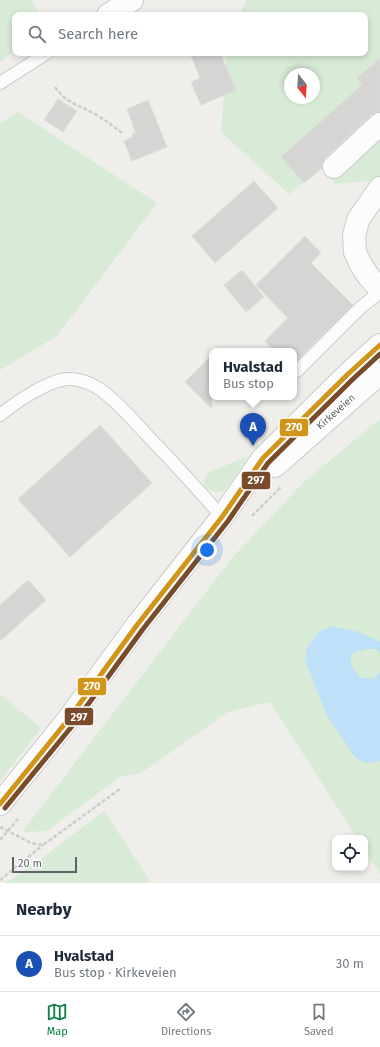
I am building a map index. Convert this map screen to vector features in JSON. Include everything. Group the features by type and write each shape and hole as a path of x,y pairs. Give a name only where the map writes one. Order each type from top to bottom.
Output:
{"main road":[{"path":"113,12 132,0"},
{"path":"334,167 380,124"},
{"path":"380,188 358,220 354,236 355,252 361,266 380,290"},
{"name":"Kirkeveien","path":"0,804 67,721 137,625 222,517 263,458 348,374 380,345"},
{"name":"Kirkeveien","path":"222,517 282,459 380,373"}],"lane":[{"path":"0,83 42,56"},
{"path":"297,371 380,290"},
{"path":"0,415 7,409 46,385 59,380 71,379 84,381 97,388 116,403 196,487 222,517"}],"path":[{"path":"55,87 60,94 71,102 102,119 122,133"},
{"path":"251,517 284,484"},
{"path":"0,880 43,845 120,788"},
{"path":"0,840 22,813"},
{"path":"0,827 31,844 43,845"}],"green space":[{"path":"0,0 32,0 38,12 12,12 12,52 0,62"},
{"path":"247,0 380,0 380,104 357,124 303,183 289,194 221,132 227,56 368,56 368,12 241,12"},
{"path":"18,112 157,203 57,336 0,370 0,124"},
{"path":"380,134 380,177 375,183 369,181 335,184 331,178"},
{"path":"380,419 380,874 368,856 368,835 355,835 270,702 228,712 141,773 120,777 47,831 22,832 232,558 305,481"},
{"path":"248,456 230,484 223,491 214,492 205,486 204,482 206,475 209,472"},
{"path":"0,694 41,728 0,781"},
{"path":"104,811 150,881 147,883 6,883 42,858"}],"water":[{"path":"332,626 359,632 380,642 380,655 377,649 366,649 351,654 351,666 361,678 373,679 380,672 380,761 365,763 355,757 326,714 305,659 307,647 319,632"}],"building":[{"path":"191,56 221,56 236,90 201,105 191,82 200,78"},
{"path":"380,58 380,112 371,115 325,158 322,163 322,168 304,183 281,157 362,85 357,78"},
{"path":"58,99 77,111 63,132 44,120"},
{"path":"148,100 167,147 132,161 124,141 133,137 132,134 136,133 127,109"},
{"path":"254,181 278,208 215,263 192,236"},
{"path":"305,236 321,253 311,263 353,305 297,360 297,348 271,348 265,341 288,318 256,285"},
{"path":"242,270 264,297 246,312 224,285"},
{"path":"209,358 209,400 212,400 212,409 185,382"},
{"path":"100,425 152,483 70,557 18,499"},
{"path":"28,580 46,600 0,641 0,605"}],"transit line":[{"name":"270","path":"0,804 67,721 137,625 222,517 263,458 348,374 380,345"},
{"name":"297","path":"5,808 73,725 143,629 228,521 268,463 380,354"}],"place":[{"name":"Hvalstad","path":"253,446"}]}
